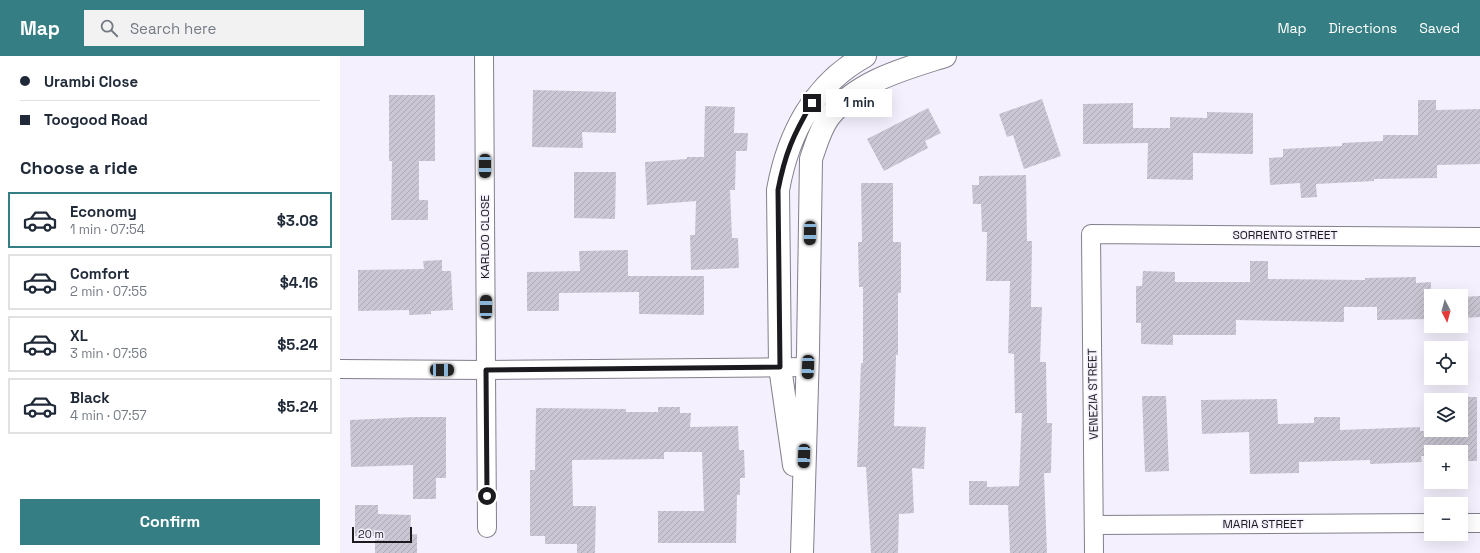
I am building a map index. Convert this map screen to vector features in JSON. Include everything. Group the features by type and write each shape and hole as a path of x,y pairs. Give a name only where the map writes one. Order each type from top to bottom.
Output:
{"street":[{"name":"KARLOO CLOSE","path":"484,56 487,528"},
{"path":"802,516 780,367 778,190 783,162 794,134 812,103 832,79 865,56"},
{"path":"802,553 808,367 811,159 818,137 829,117 845,101 884,76 945,56"},
{"name":"SORRENTO STREET","path":"1090,234 1480,237"},
{"name":"VENEZIA STREET","path":"1090,234 1094,553"},
{"path":"340,369 486,370 808,367"},
{"name":"MARIA STREET","path":"1094,525 1424,523"},
{"path":"1468,523 1480,523"}],"building":[{"path":"533,90 616,92 616,133 582,132 583,148 532,147"},
{"path":"389,95 435,95 435,161 419,161 419,200 428,200 428,220 391,220 392,161 389,161"},
{"path":"1042,99 1061,156 1024,169 1013,135 1007,137 999,114"},
{"path":"1418,100 1436,100 1436,110 1480,109 1480,164 1437,165 1437,178 1374,179 1374,181 1316,184 1317,197 1301,198 1300,183 1270,185 1269,158 1283,157 1283,149 1342,146 1342,143 1383,141 1383,135 1418,135"},
{"path":"1133,103 1133,128 1170,128 1170,117 1207,118 1207,112 1253,113 1253,154 1193,153 1193,180 1147,179 1148,143 1083,144 1083,104"},
{"path":"705,106 735,107 734,133 748,133 747,151 736,151 735,190 730,190 732,238 738,238 739,268 691,270 690,235 695,235 696,201 647,205 645,162 687,159 687,157 704,157"},
{"path":"928,108 941,133 925,141 928,148 884,171 867,139"},
{"path":"574,172 616,172 615,219 574,218"},
{"path":"1026,175 1027,241 1032,241 1031,307 1042,307 1040,362 1046,362 1047,423 1052,423 1051,473 1044,473 1047,553 1010,553 1008,505 969,505 969,481 987,481 987,487 1019,486 1022,413 1015,413 1014,354 1008,353 1010,281 986,281 987,232 982,232 981,204 973,204 972,185 979,185 979,176"},
{"path":"861,183 893,183 893,242 901,242 901,293 898,293 898,355 896,355 894,426 926,427 924,469 912,468 914,513 899,514 898,553 871,553 866,467 857,467 861,363 863,363 863,287 859,287 858,242 862,242"},
{"path":"628,250 628,276 704,276 704,315 639,314 639,292 559,293 559,311 527,311 527,272 580,271 579,251"},
{"path":"442,260 442,271 451,271 453,310 431,311 431,314 409,315 409,310 358,311 358,270 424,269 423,261"},
{"path":"1250,261 1268,261 1268,279 1365,280 1365,278 1416,277 1416,283 1431,282 1431,289 1424,289 1424,319 1377,320 1377,307 1344,307 1344,322 1236,320 1236,335 1173,335 1173,345 1141,344 1141,323 1136,323 1136,286 1142,286 1143,271 1175,272 1175,282 1250,282"},
{"path":"1480,296 1480,317 1468,318 1468,297"},
{"path":"1142,396 1166,396 1169,471 1145,472"},
{"path":"1468,397 1477,397 1477,461 1468,461 1468,445 1424,445 1424,456 1421,456 1422,462 1370,464 1370,460 1299,462 1299,473 1250,474 1249,432 1202,434 1201,400 1277,399 1278,424 1314,423 1314,417 1340,417 1340,430 1420,427 1420,431 1424,431 1424,437 1468,437"},
{"path":"658,407 680,407 680,413 691,413 690,427 738,426 739,450 744,450 745,478 740,478 740,495 737,495 736,543 658,543 658,511 704,511 702,452 664,452 664,459 572,460 573,506 596,506 595,553 577,553 577,544 545,544 545,536 530,536 530,470 535,470 536,408 626,409 626,412 658,412"},
{"path":"446,417 446,478 436,478 436,499 413,499 413,465 351,467 350,420"},
{"path":"355,505 378,505 378,514 411,515 410,535 417,534 417,553 375,553 375,536 355,536"}],"route":[{"path":"487,496 486,370 780,367 778,190 783,162 794,134 812,103"}]}
